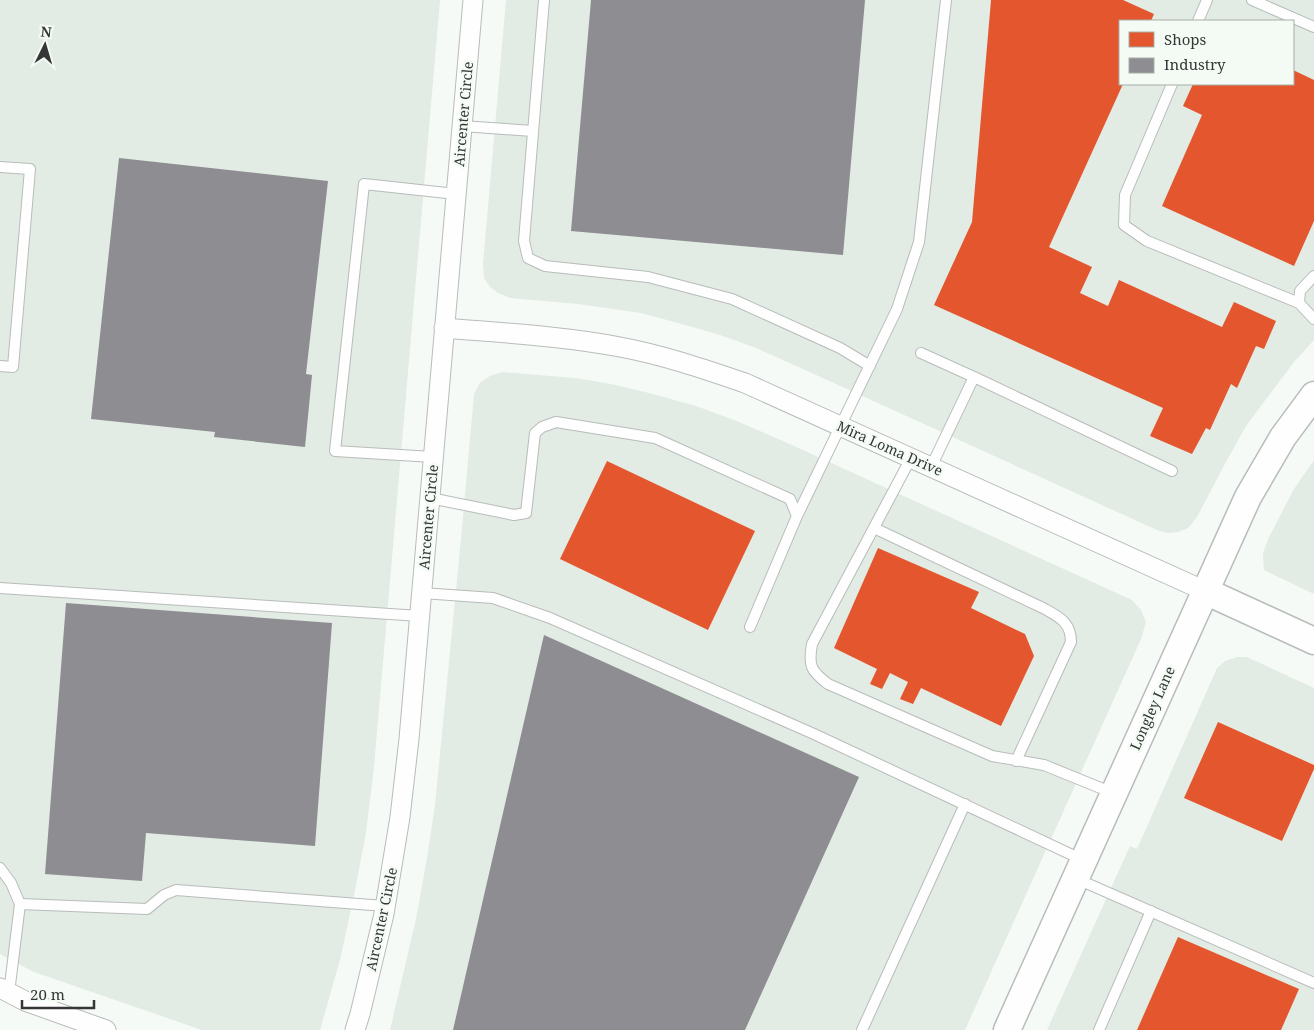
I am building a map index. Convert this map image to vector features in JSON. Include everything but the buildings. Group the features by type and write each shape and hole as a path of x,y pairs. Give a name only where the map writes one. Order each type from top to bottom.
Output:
{"main road":[{"name":"Longley Lane","path":"1007,1030 1248,497 1283,437 1314,395"},
{"name":"Mira Loma Drive","path":"1204,591 1314,641"}],"street":[{"name":"Aircenter Circle","path":"355,1030 385,906 400,817 409,739 473,0"},
{"name":"Mira Loma Drive","path":"444,328 560,338 619,346 682,361 745,383 1204,591"},
{"path":"5,990 25,1001 106,1030"}],"lane":[{"path":"544,0 524,240 528,258 545,266 648,277 732,299 840,348 870,366"},
{"path":"750,627 796,516 897,309 919,242 946,0"},
{"path":"1198,20 1207,0"},
{"path":"1252,0 1314,27"},
{"path":"1172,85 1125,196 1124,225 1147,241 1299,303 1314,319"},
{"path":"462,126 533,132"},
{"path":"0,167 30,169 13,367 0,366"},
{"path":"433,457 336,451 364,184 456,194"},
{"path":"1299,303 1300,291 1314,276"},
{"path":"921,353 1172,471"},
{"path":"931,467 974,377"},
{"path":"430,498 514,515 526,513 536,433 542,427 556,422 655,438 790,499 796,516"},
{"path":"911,458 812,644 809,659 815,674 828,684 992,756 1044,765 1113,793"},
{"path":"874,528 1043,608 1062,619 1071,632 1071,642 1016,761"},
{"path":"0,588 420,616"},
{"path":"422,593 494,598 550,618 814,734 965,804 1151,912 1314,983"},
{"path":"862,1030 965,804"},
{"path":"0,868 11,883 20,904 5,990"},
{"path":"20,904 146,909 164,895 176,890 385,906"},
{"path":"1099,1030 1151,912"}],"shaded area":[{"path":"0,0 440,0 374,767 366,833 354,895 340,960 320,1030 202,1030 34,972 0,954"},
{"path":"506,0 1314,0 1314,340 1294,362 1246,426 1197,517 1188,528 1178,532 1168,533 1148,526 756,348 720,335 641,313 578,304 510,298 490,287 484,278 483,264"},
{"path":"502,372 575,378 611,384 696,406 734,420 1132,600 1141,610 1146,622 1141,639 965,1030 390,1030 416,919 435,805 474,394 480,383 490,376"},
{"path":"1314,460 1314,594 1264,570 1263,554 1268,539 1294,489"},
{"path":"1237,657 1247,657 1314,688 1314,1030 1047,1030 1130,846 1137,849 1217,668 1225,661"}]}
